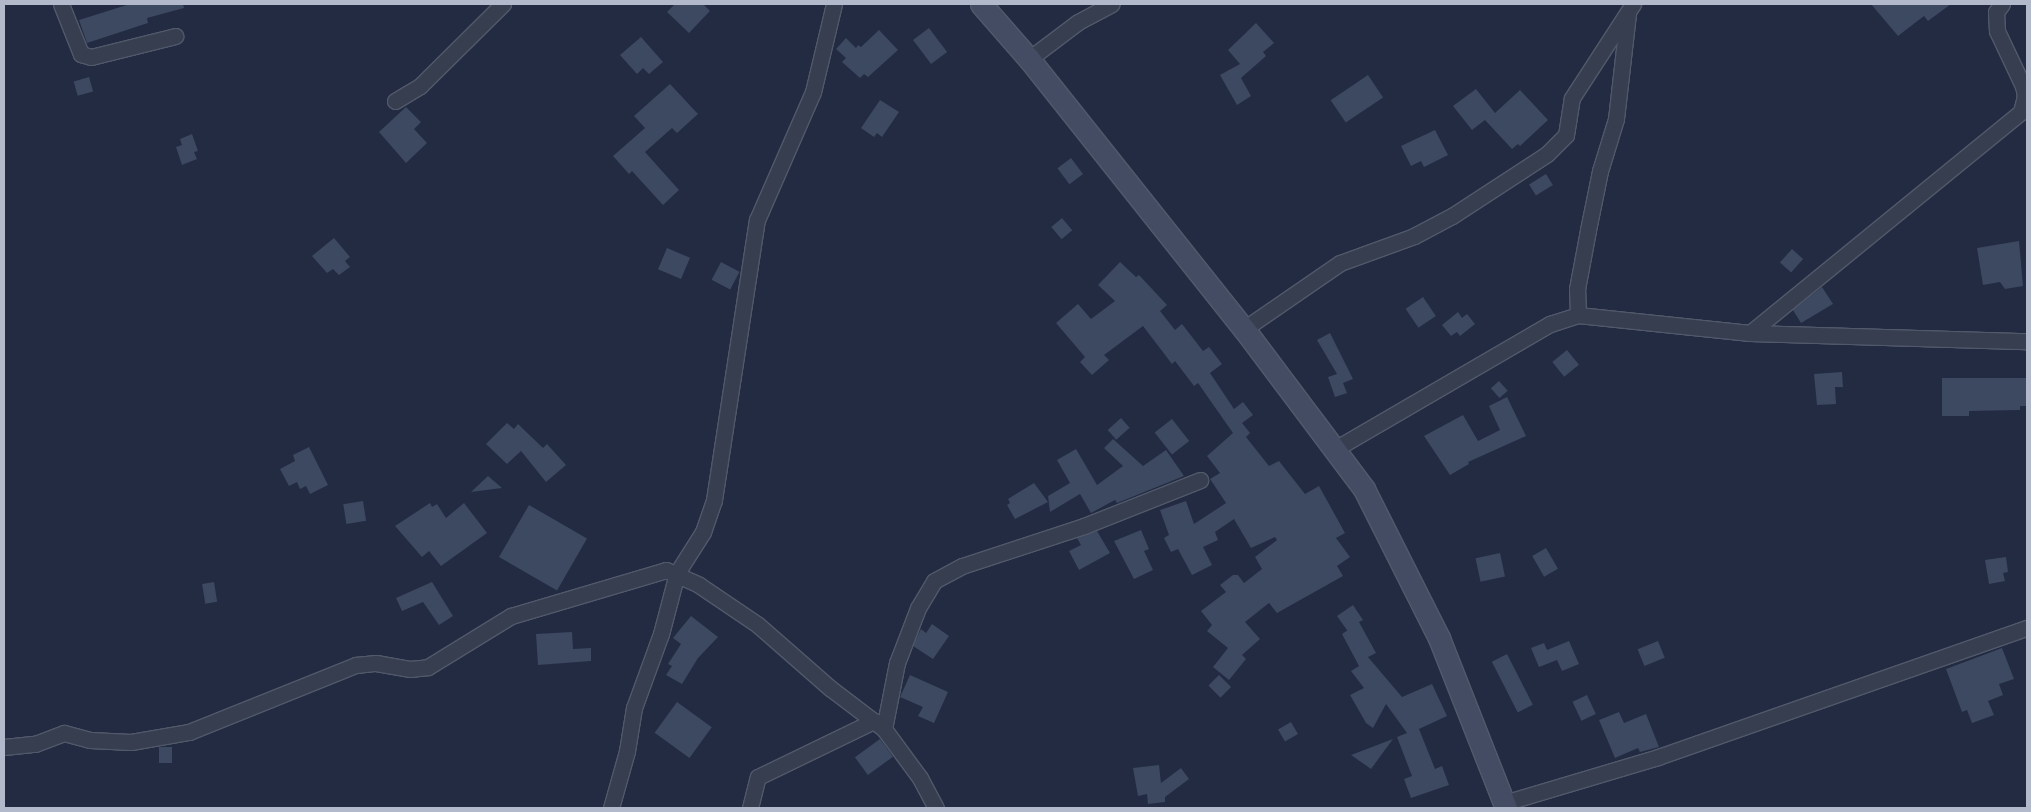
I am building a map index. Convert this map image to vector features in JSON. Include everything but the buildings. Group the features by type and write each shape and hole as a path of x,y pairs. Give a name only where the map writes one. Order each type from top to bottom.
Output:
{"main road":[{"path":"981,4 1029,60 1244,329 1364,489 1439,638 1505,806"}],"street":[{"path":"61,4 82,54 91,57 175,36"},
{"path":"395,101 420,86 503,4"},
{"path":"611,808 627,751 634,708 662,634 677,573 703,532 714,500 758,220 813,92 834,4"},
{"path":"1029,60 1078,22 1112,4"},
{"path":"1750,333 2020,112 2025,96 2023,86 1997,30 1996,12 2002,4"},
{"path":"1578,314 1577,289 1600,171 1616,119 1631,6"},
{"path":"1244,329 1340,264 1414,236 1452,216 1547,154 1566,135 1572,98 1631,6"},
{"path":"1335,449 1550,324 1578,314 1750,333 2027,341"},
{"path":"879,725 896,663 918,608 934,581 962,566 1084,526 1200,480"},
{"path":"4,747 35,744 64,733 90,740 131,742 189,732 356,664 376,663 410,669 428,667 491,625 511,616 569,601 659,570 677,573 758,625 830,688 879,725 920,778 936,808"},
{"path":"1505,806 1658,757 2027,628"},
{"path":"750,808 758,777 879,725"}]}
